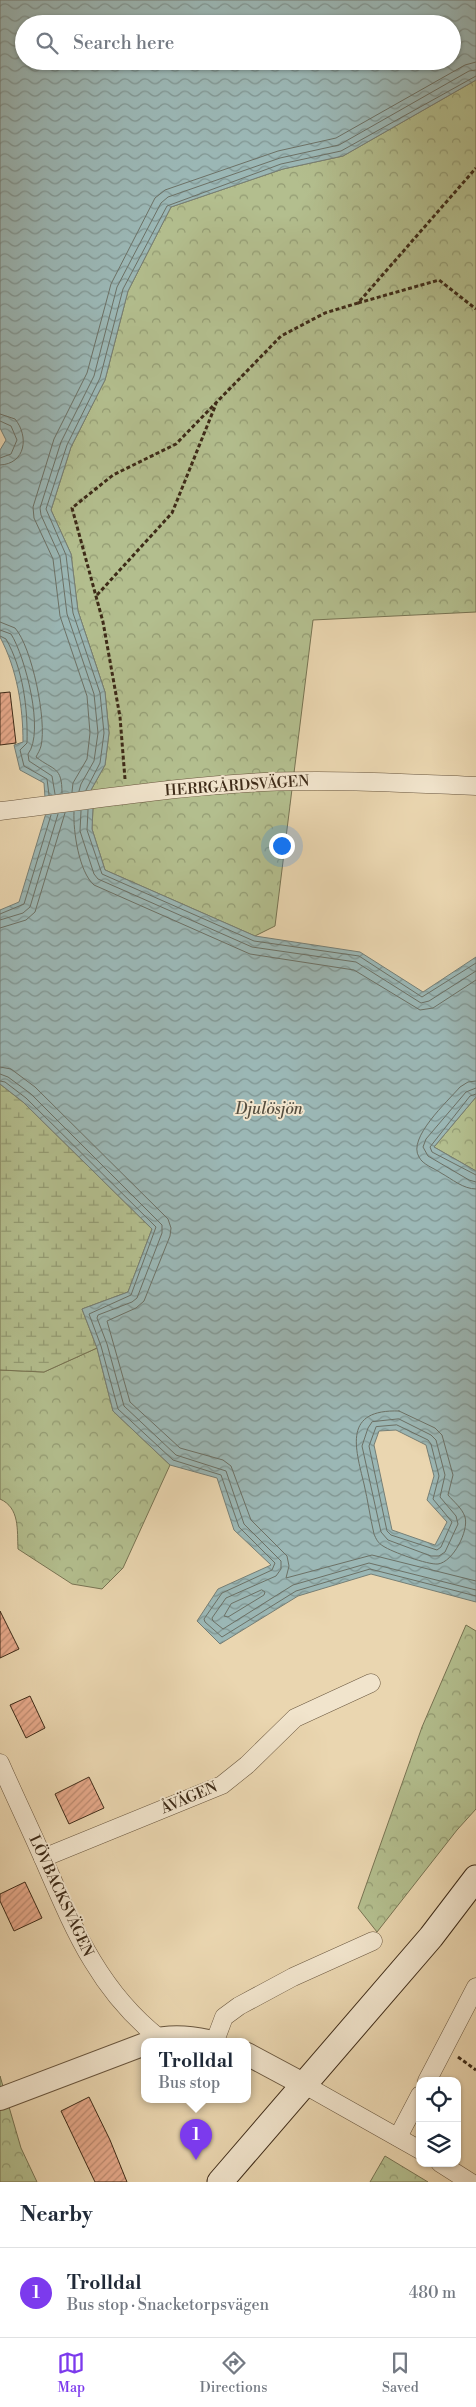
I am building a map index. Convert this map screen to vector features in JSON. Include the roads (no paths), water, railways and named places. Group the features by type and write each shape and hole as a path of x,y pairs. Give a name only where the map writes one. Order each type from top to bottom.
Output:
{"main road":[{"path":"220,2182 431,1937 476,1878"}],"street":[{"name":"HERRGÅRDSVÄGEN","path":"0,811 126,795 263,782 356,780 476,786"},
{"name":"ÅVÄGEN","path":"43,1858 222,1785 248,1766 294,1718 371,1683"},
{"name":"LÖVBACKSVÄGEN","path":"0,1764 84,1948 108,1986 150,2038"},
{"path":"215,2038 224,2017 239,2006 292,1977 373,1940"},
{"path":"429,2077 476,1987"},
{"path":"0,2099 141,2045"},
{"path":"251,2056 416,2148"},
{"path":"398,2137 416,2103"},
{"path":"446,2167 470,2182"}],"water":[{"name":"Djulösjön","path":"0,0 476,0 476,80 343,156 283,169 171,207 128,291 105,380 71,447 51,510 71,554 78,611 105,692 109,733 105,765 91,790 93,807 92,829 105,870 255,936 360,952 423,992 476,957 476,1097 434,1147 476,1171 476,1602 371,1574 298,1596 220,1644 197,1621 218,1589 271,1565 234,1530 217,1478 170,1465 113,1411 97,1348 82,1309 128,1292 152,1229 23,1102 0,1084 0,910 19,902 46,813 44,783 20,770 14,745 23,742 18,688 11,662 0,637 0,450 6,440 0,428","holes":["396,1430 426,1445 434,1476 427,1500 447,1522 435,1545 392,1530 374,1445 379,1431"]}],"place":[{"name":"Trolldal","path":"196,2160"}]}
